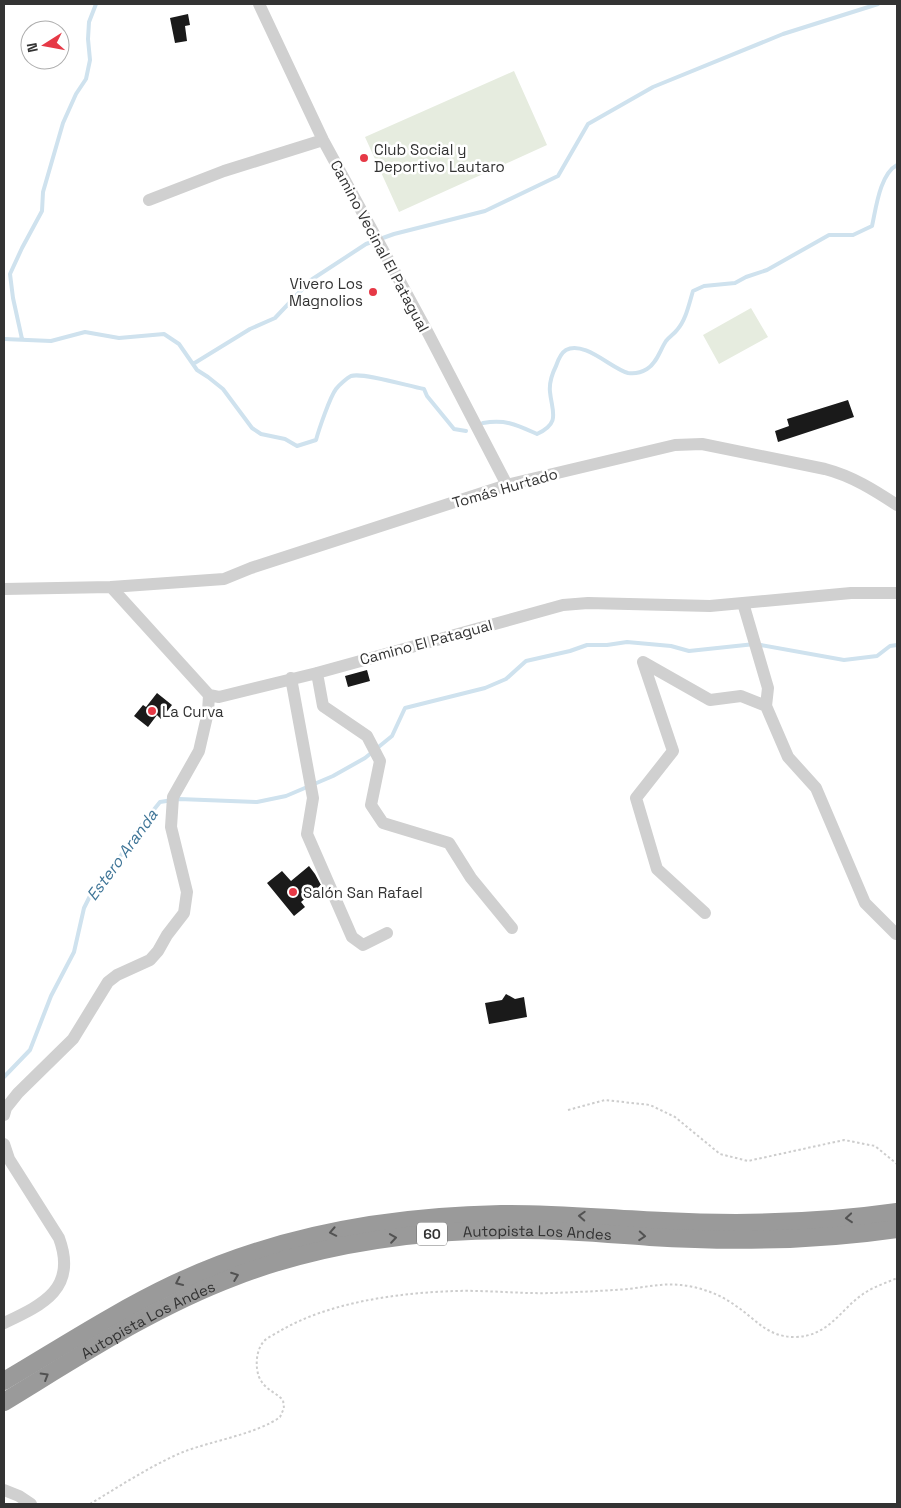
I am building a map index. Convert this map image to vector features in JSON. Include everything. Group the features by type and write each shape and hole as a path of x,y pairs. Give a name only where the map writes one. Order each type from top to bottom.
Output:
{"highway":[{"name":"Autopista Los Andes","path":"4,1381 130,1307 175,1284 220,1264 259,1251 332,1232 423,1218 483,1214 530,1214 740,1223 834,1219 897,1212"},
{"name":"Autopista Los Andes","path":"4,1402 127,1328 196,1293 257,1268 333,1248 420,1235 500,1230 582,1232 691,1239 763,1240 819,1238 897,1229"}],"street":[{"name":"Camino Vecinal El Patagual","path":"259,4 323,140 507,485"},
{"path":"149,200 224,171 323,140"},
{"name":"Tomás Hurtado","path":"111,587 224,579 251,568 507,485 674,445 702,444 825,468 858,481 897,505"},
{"path":"4,589 111,587 209,695 208,712 199,751 172,797 171,827 187,892 184,913 150,960 117,975 108,982 73,1039 18,1093 6,1108 4,1115"},
{"name":"Camino El Patagual","path":"209,695 219,697 316,673 563,605 588,603 710,606 851,593 897,593"},
{"path":"743,603 768,688 766,706 788,757 816,788 864,903 896,934"},
{"path":"705,913 657,869 636,798 673,751 643,662 710,700 740,696 766,706"},
{"path":"316,673 323,706 367,736 380,762 371,805 383,823 449,843 471,878 512,928"},
{"path":"291,678 313,798 307,834 352,937 363,945 387,934"},
{"path":"4,1144 13,1166 54,1230 64,1256 59,1284 48,1299 4,1323"},
{"path":"4,1490 19,1496 31,1504"}],"path":[{"path":"568,1110 605,1100 650,1105 675,1117 720,1154 748,1161 844,1140 875,1146 897,1164"},
{"path":"90,1504 169,1459 202,1445 248,1431 280,1417 284,1408 282,1400 263,1384 257,1370 257,1358 261,1346 265,1340 296,1322 345,1306 426,1292 584,1292 668,1284 710,1292 737,1306 770,1332 796,1337 813,1334 828,1326 863,1293 897,1278"}],"shaded area":[{"path":"514,71 547,145 399,212 365,137"},
{"path":"751,308 768,337 719,364 703,335"}],"building":[{"path":"188,14 190,25 185,26 187,41 175,43 170,18"},
{"path":"848,400 854,417 778,442 775,431 789,426 787,419"},
{"path":"367,670 370,681 348,687 345,676"},
{"name":"La Curva","path":"157,693 172,705 161,719 157,715 148,727 134,716 143,705 146,707"},
{"name":"Salón San Rafael","path":"309,866 321,885 301,902 305,907 294,916 267,883 282,871 291,881"},
{"path":"506,994 515,999 524,997 527,1017 489,1024 485,1003 502,1000"}],"waterway":[{"path":"22,339 10,274 42,211 43,192 63,123 76,94 86,79 90,60 89,22 96,4"},
{"path":"193,364 250,329 275,318 311,280 366,244 394,234 485,211 558,176 588,124 653,87 783,34 878,4"},
{"path":"483,423 505,422 537,434 545,430 552,421 553,416 550,389 551,379 560,357 566,350 573,348 581,349 628,373 647,369 656,360 666,341 683,322 693,291 704,286 735,283 767,270 829,235 853,235 872,226 877,201 886,176 897,165"},
{"path":"4,339 51,341 85,332 119,338 164,334 179,344 197,370 223,389 252,428 261,434 285,439 297,446 316,440 336,389 349,377 357,375 424,389 427,396 454,429 466,431"},
{"name":"Estero Aranda","path":"4,1077 30,1050 51,996 74,952 84,908 94,888 118,860 135,833 160,802 179,799 257,802 286,796 333,776 365,758 392,736 405,708 485,688 506,679 526,661 587,645 627,642 671,646 689,651 755,644 844,660 877,656 890,646 897,645"}],"place":[{"name":"Club Social y Deportivo Lautaro","path":"364,158"},
{"name":"Vivero Los Magnolios","path":"373,292"},
{"name":"La Curva","path":"152,711"},
{"name":"Salón San Rafael","path":"293,892"}]}
